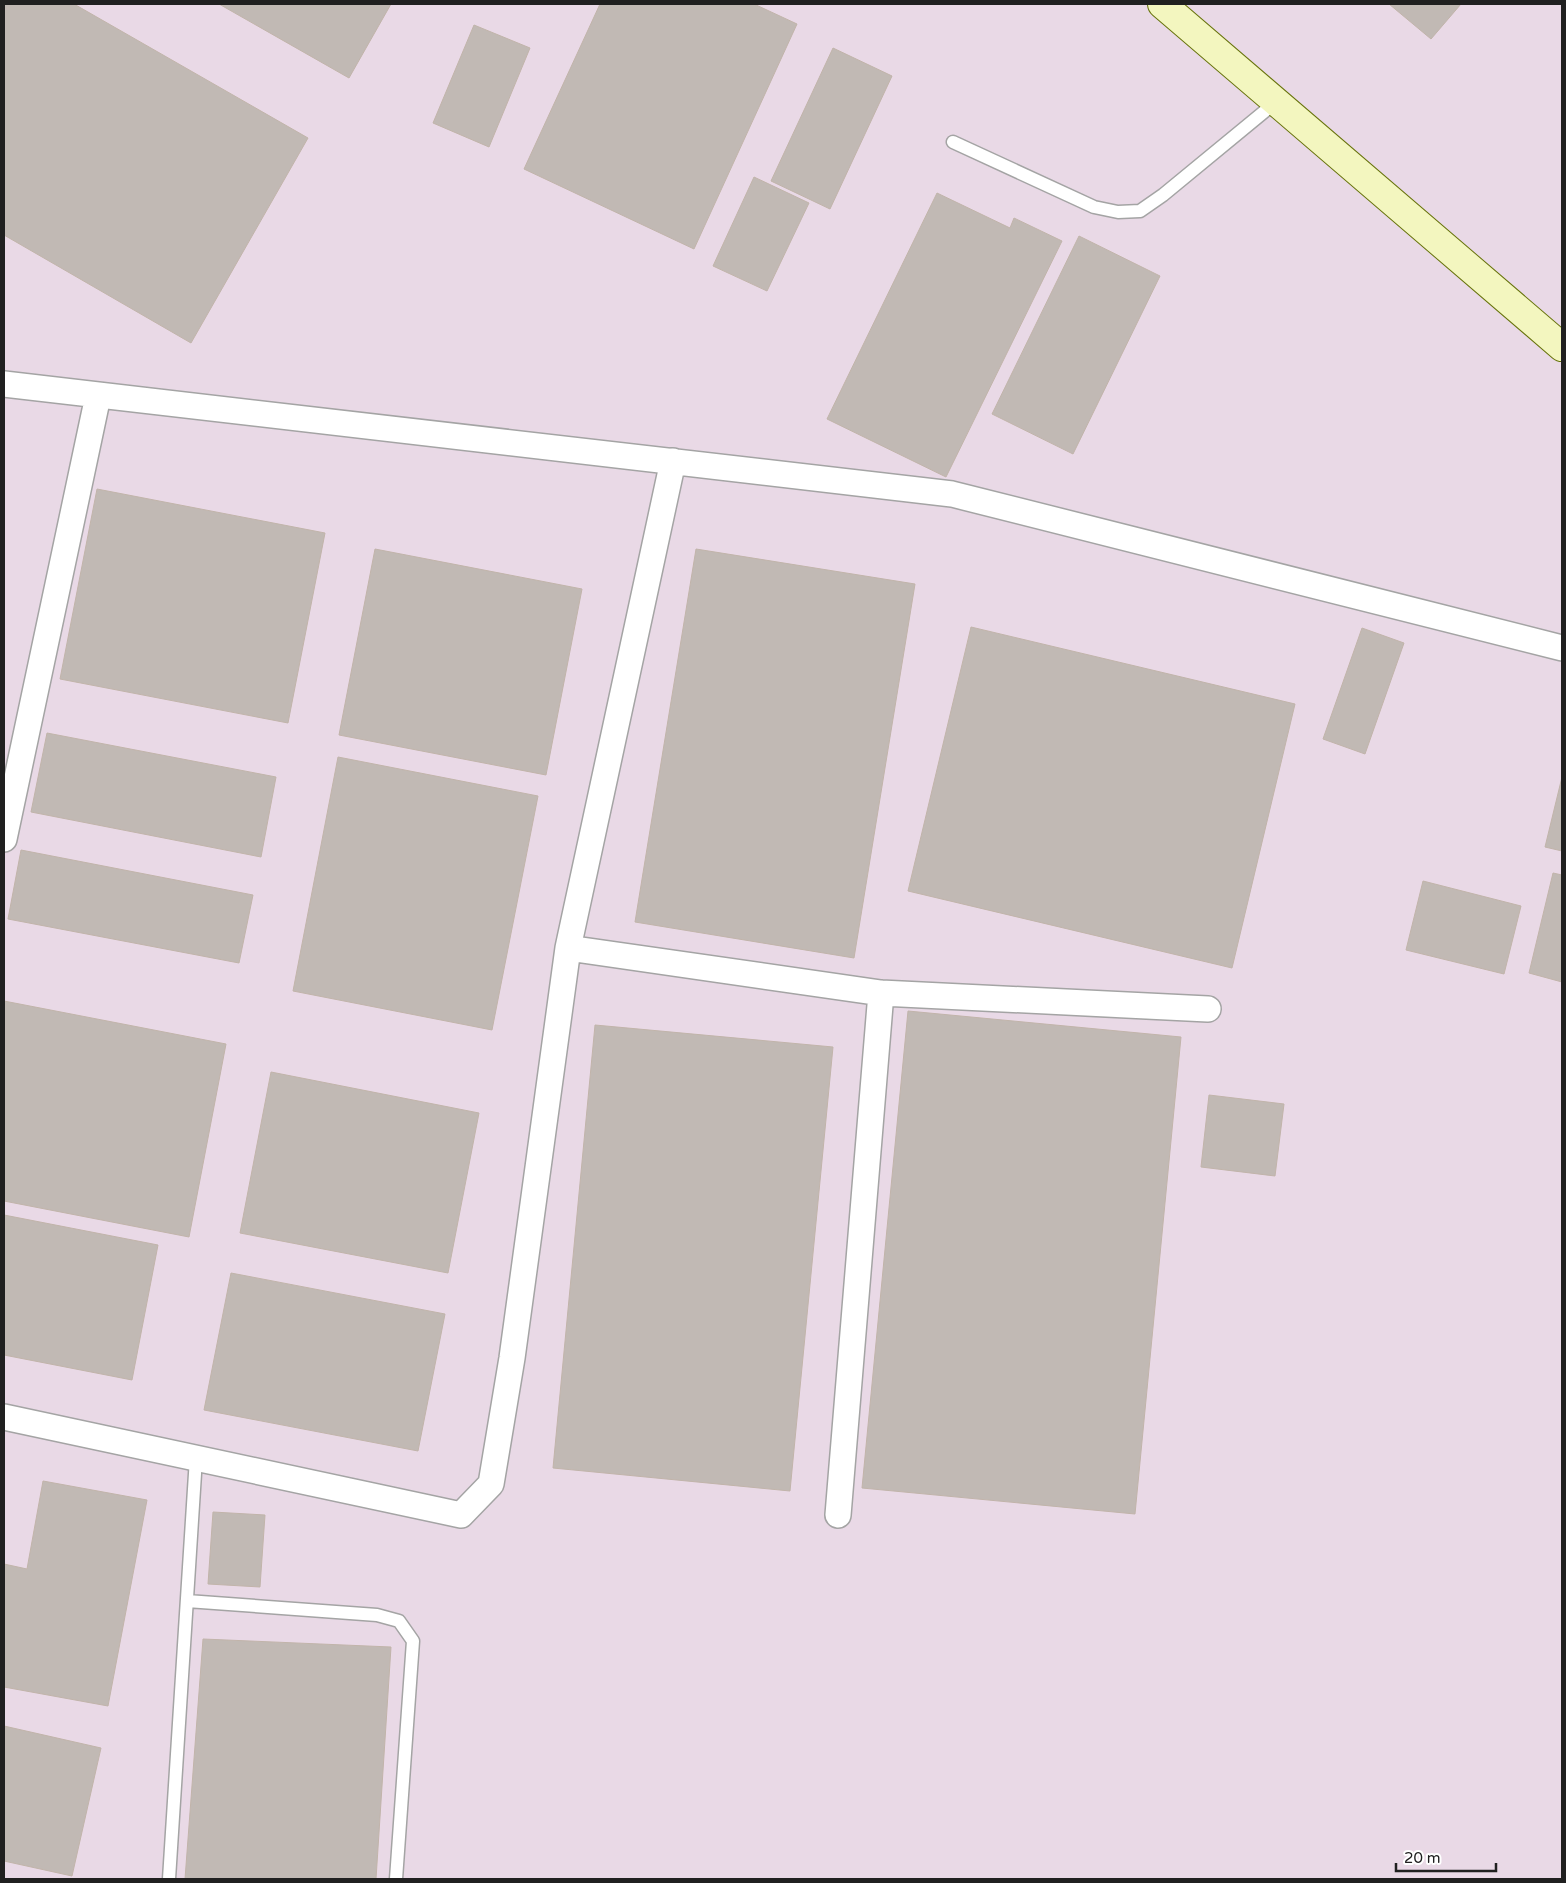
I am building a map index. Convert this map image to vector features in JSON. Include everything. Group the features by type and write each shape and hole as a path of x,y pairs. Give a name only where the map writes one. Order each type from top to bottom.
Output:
{"main road":[{"path":"1162,4 1562,347"}],"street":[{"path":"4,384 952,494 1562,648"},
{"path":"4,839 98,396"},
{"path":"4,1417 461,1515 492,1484 512,1358 568,948 673,461"},
{"path":"568,948 881,993 1208,1010"},
{"path":"838,1515 881,993"}],"lane":[{"path":"953,142 1094,207 1118,212 1140,211 1276,102"},
{"path":"169,1879 196,1458"},
{"path":"187,1601 377,1615 399,1621 413,1641 396,1879"}],"shaded area":[{"path":"4,4 1562,4 1562,1879 4,1879"}],"building":[{"path":"4,4 74,4 308,138 191,343 4,235"},
{"path":"219,4 391,4 349,78"},
{"path":"600,4 754,4 797,24 694,249 524,169"},
{"path":"1389,4 1461,4 1431,39"},
{"path":"474,25 530,48 489,147 433,123"},
{"path":"833,48 892,76 830,209 771,181"},
{"path":"754,177 809,203 767,291 713,266"},
{"path":"937,193 1010,228 1014,218 1062,241 946,477 827,419"},
{"path":"1079,236 1160,276 1073,454 992,414"},
{"path":"97,489 325,533 288,723 60,679"},
{"path":"375,549 582,589 546,775 339,735"},
{"path":"696,549 915,584 854,958 635,922"},
{"path":"971,627 1295,704 1232,968 908,891"},
{"path":"1362,628 1404,643 1365,754 1323,739"},
{"path":"47,733 276,777 261,857 31,812"},
{"path":"338,757 538,796 492,1030 293,991"},
{"path":"1562,777 1562,851 1545,847"},
{"path":"21,850 253,895 239,963 8,919"},
{"path":"1553,873 1562,875 1562,982 1529,973"},
{"path":"1423,881 1521,906 1504,974 1406,950"},
{"path":"4,1001 226,1044 189,1237 4,1201"},
{"path":"908,1011 1181,1037 1135,1514 862,1488"},
{"path":"595,1025 833,1047 790,1491 553,1468"},
{"path":"271,1072 479,1113 448,1273 240,1233"},
{"path":"1209,1095 1284,1104 1275,1176 1201,1167"},
{"path":"4,1215 158,1245 132,1380 4,1355"},
{"path":"231,1273 445,1314 418,1451 204,1410"},
{"path":"43,1481 147,1500 108,1706 4,1687 4,1564 27,1569"},
{"path":"213,1512 265,1515 260,1587 208,1584"},
{"path":"203,1639 391,1647 376,1879 185,1879"},
{"path":"4,1726 101,1748 72,1876 4,1861"}]}
